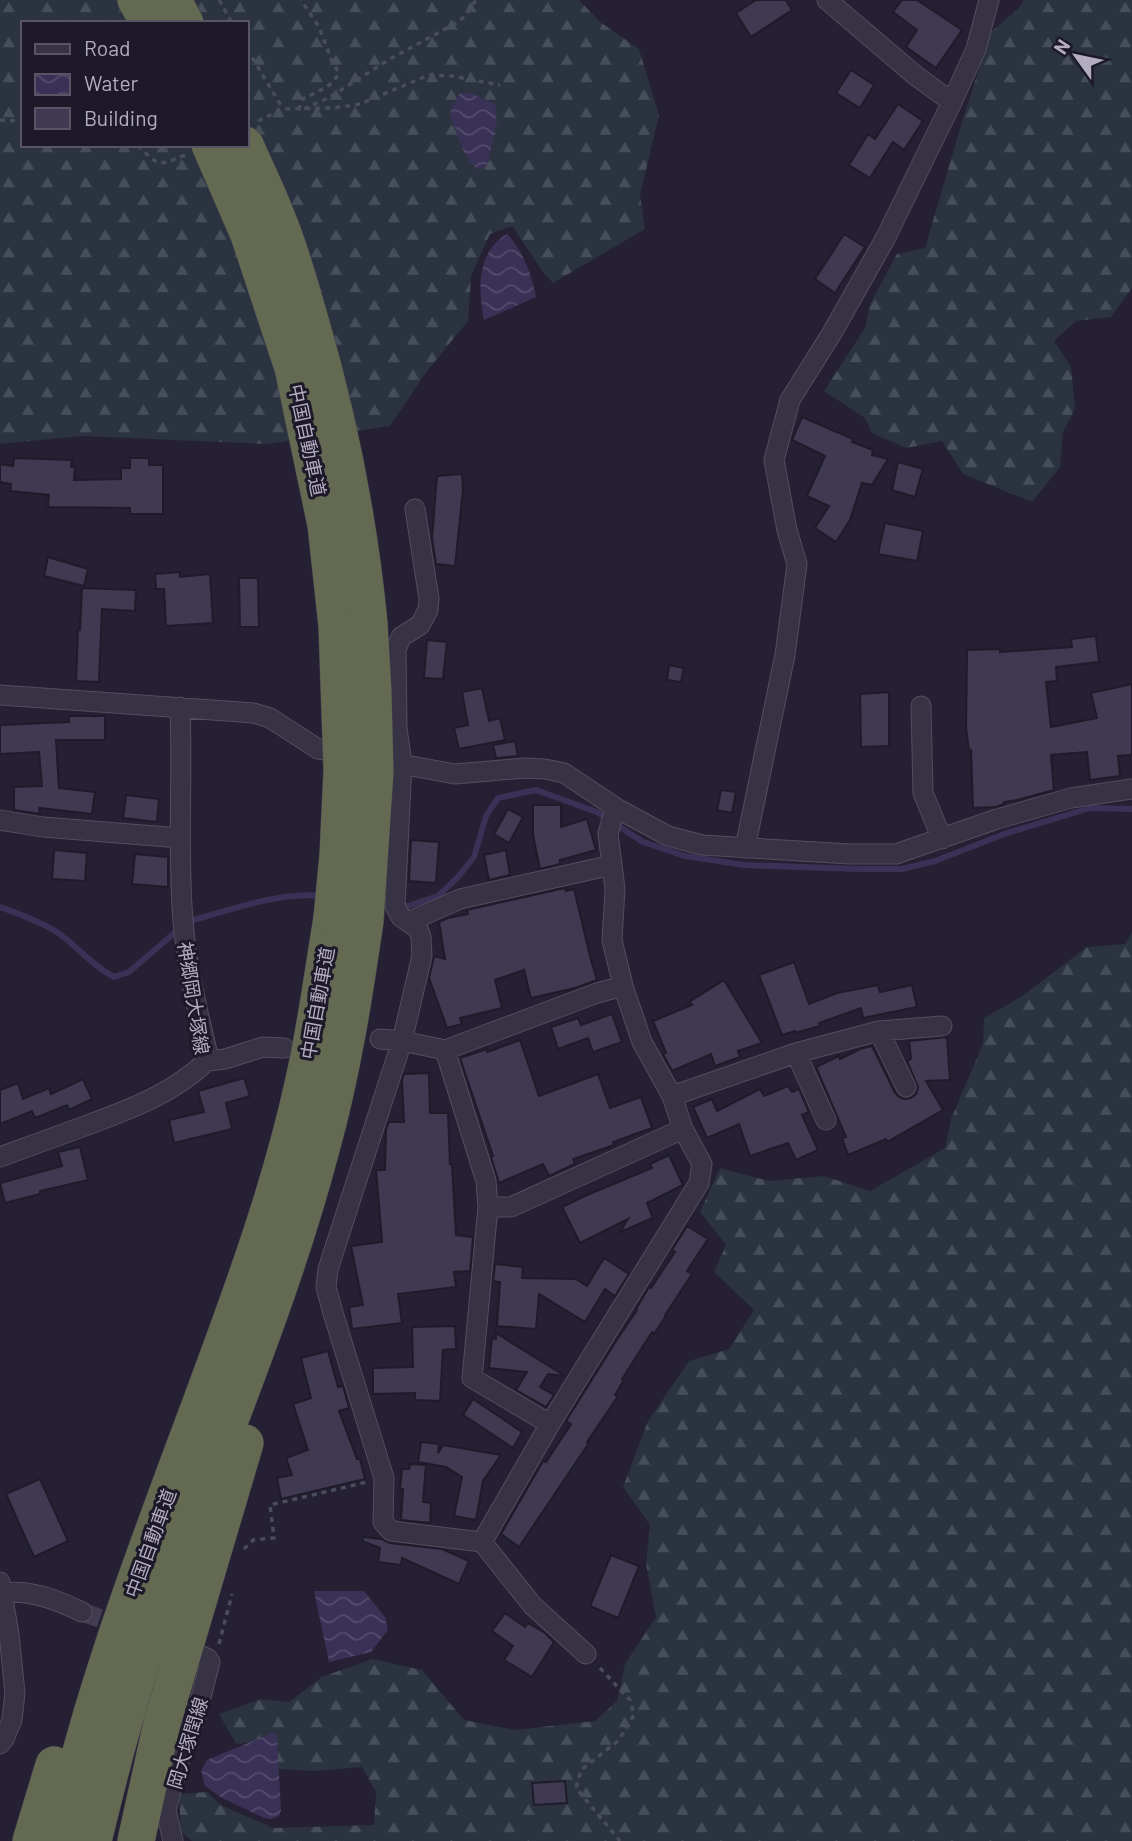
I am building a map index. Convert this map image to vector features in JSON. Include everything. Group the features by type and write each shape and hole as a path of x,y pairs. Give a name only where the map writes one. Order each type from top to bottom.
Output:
{"highway":[{"path":"136,0 148,21"},
{"path":"173,0 184,21"},
{"name":"中国自動車道","path":"60,1841 78,1764 111,1651 249,1272 291,1135 349,919 375,772 373,691 326,525 293,368 249,234 212,147"},
{"name":"中国自動車道","path":"246,147 278,219 301,289 341,437 364,569 353,624"},
{"name":"中国自動車道","path":"93,1841 111,1766 164,1593 285,1269 321,1151 353,1004 349,919"},
{"path":"136,1841 162,1723 309,1230 335,1094"},
{"path":"32,1841 82,1680 125,1561 190,1432"}],"street":[{"path":"827,0 916,76 952,102"},
{"path":"745,848 785,655 797,564 787,530 774,460 790,400 832,333 884,239 976,49 989,0"},
{"path":"415,509 429,599 428,610 420,625 401,637 396,650 397,728 402,764 395,906 401,917 418,929 422,956 402,1041 328,1269 326,1287 384,1478 383,1522 391,1531 482,1542 533,1606 586,1654"},
{"path":"0,695 254,713 270,718 318,749 455,774 525,768 564,773 613,819 702,845 850,854 896,854 1071,798 1132,789"},
{"path":"921,706 923,793 942,839"},
{"name":"神郷岡大塚線","path":"0,1157 163,1094 207,1061 187,961 183,925 180,707"},
{"path":"482,1542 550,1424 699,1183 702,1164 683,1129 672,1096 642,1042 623,986 612,940 615,889 612,865 613,819"},
{"path":"0,820 43,827 180,838"},
{"path":"408,922 460,899 612,865"},
{"path":"380,1040 402,1041 445,1050 597,993 623,986"},
{"path":"672,1096 796,1053 879,1031 942,1026"},
{"path":"879,1031 906,1087"},
{"path":"207,1061 225,1059 263,1047 284,1048"},
{"path":"445,1050 485,1181 488,1207 472,1378 550,1424"},
{"path":"796,1053 826,1120"},
{"path":"488,1207 511,1207 683,1129"},
{"path":"0,1744 12,1720 15,1705 9,1634 1,1588 55,1599 82,1612"},
{"name":"岡大塚閏線","path":"173,1841 166,1810 184,1743 196,1717 210,1667 210,1662 202,1656"}],"path":[{"path":"219,0 231,21"},
{"path":"301,0 319,27 333,64 339,72 336,80 328,87 302,100 301,110"},
{"path":"301,110 330,97 390,59 458,22 476,0"},
{"path":"248,52 284,109"},
{"path":"248,127 284,109 333,108 360,104 429,75 452,76 500,85"},
{"path":"0,120 21,121"},
{"path":"140,147 156,162 166,164 174,160"},
{"path":"242,1554 246,1545 253,1540 274,1538 270,1505 384,1478"},
{"path":"202,1656 218,1649 232,1591"},
{"path":"586,1654 630,1700 634,1715 618,1741 581,1770 576,1788 620,1841"}],"green space":[{"path":"0,0 579,0 600,22 639,49 659,115 640,195 645,229 553,283 512,226 490,234 471,276 468,321 427,371 390,426 267,444 81,436 0,444"},
{"path":"1024,0 1132,0 1132,288 1111,317 1076,321 1054,341 1071,367 1075,409 1063,432 1060,467 1032,502 963,474 942,441 906,448 872,433 865,418 824,391 865,328 870,304 897,254 925,248 991,32 1019,8"},
{"path":"1132,932 1132,1841 192,1841 181,1832 179,1794 207,1792 221,1805 273,1828 374,1825 376,1792 362,1767 316,1771 279,1769 259,1741 236,1744 219,1714 261,1699 289,1702 322,1677 372,1659 422,1670 464,1720 515,1730 595,1721 617,1701 625,1664 656,1617 646,1564 650,1525 623,1487 648,1421 689,1361 729,1349 754,1310 714,1272 726,1245 700,1212 720,1168 769,1181 824,1176 870,1191 945,1148 951,1119 983,1044 984,1018 1021,997 1087,947 1125,944"}],"water":[{"path":"462,93 471,93 495,104 497,123 487,166 480,170 465,154 450,116 451,109"},
{"path":"507,234 526,264 536,297 484,320 480,284 482,272 489,251"},
{"path":"314,1591 364,1591 385,1617 388,1630 371,1652 329,1662"},
{"path":"272,1733 277,1735 281,1811 279,1816 271,1819 222,1798 205,1786 201,1771 207,1760"}],"building":[{"path":"756,0 786,0 792,10 751,37 736,13"},
{"path":"902,0 917,0 962,30 936,68 906,47 917,30 893,12"},
{"path":"851,70 874,85 860,108 836,93"},
{"path":"898,104 923,121 904,150 893,142 870,178 849,165 868,134 875,139"},
{"path":"844,234 865,247 835,293 815,279"},
{"path":"802,417 853,439 852,442 873,450 872,455 888,459 872,485 862,483 850,520 836,542 815,528 829,506 807,496 825,456 792,440"},
{"path":"14,458 72,460 71,467 75,467 74,480 121,479 121,468 130,468 130,458 149,458 149,465 163,465 163,514 130,514 130,508 48,507 49,495 10,491 11,484 0,482 0,464 13,466"},
{"path":"898,462 923,469 915,497 892,490"},
{"path":"462,474 463,490 455,566 436,564 432,538 437,476"},
{"path":"885,523 923,531 917,561 878,554"},
{"path":"48,557 88,569 84,586 44,576"},
{"path":"180,572 180,577 210,574 213,623 166,626 164,589 156,589 155,574"},
{"path":"239,578 258,578 259,627 240,627"},
{"path":"82,588 136,590 135,611 102,609 99,682 76,681"},
{"path":"1096,636 1099,662 1056,667 1057,681 1046,682 1051,727 1097,718 1091,693 1132,684 1132,755 1118,756 1120,776 1090,780 1087,752 1051,755 1054,790 1004,802 996,807 973,808 971,750 969,751 966,727 967,650 1000,649 1000,652 1072,647 1071,639"},
{"path":"427,640 447,642 443,679 424,678"},
{"path":"669,665 684,668 681,682 667,680"},
{"path":"482,688 489,721 500,718 505,740 459,749 454,728 468,725 462,692"},
{"path":"889,692 889,746 861,747 860,694"},
{"path":"69,716 105,716 105,740 56,740 59,788 95,792 92,814 39,808 40,814 14,810 14,787 42,786 39,752 0,754 0,725 69,722"},
{"path":"515,741 518,756 496,758 493,745"},
{"path":"721,790 736,792 732,813 717,810"},
{"path":"126,795 159,799 157,822 123,818"},
{"path":"533,805 561,805 561,827 587,819 596,850 540,869 533,835"},
{"path":"508,809 523,817 509,843 494,834"},
{"path":"411,840 439,842 436,883 409,881"},
{"path":"54,850 87,853 85,881 52,879"},
{"path":"506,850 510,875 489,880 484,855"},
{"path":"135,854 168,857 168,887 132,884"},
{"path":"565,888 566,891 574,889 597,980 531,998 524,970 495,980 502,1008 460,1018 462,1024 447,1028 429,978 434,956 445,959 439,922 468,914 467,910"},
{"path":"794,962 809,1004 837,993 878,985 880,992 912,985 917,1007 863,1018 861,1008 819,1023 820,1026 782,1035 759,975"},
{"path":"724,980 762,1043 738,1051 740,1057 715,1066 711,1054 672,1071 663,1054 666,1053 653,1021 692,1005 689,1002"},
{"path":"612,1014 622,1042 593,1052 588,1038 558,1049 551,1027 578,1018 581,1025"},
{"path":"947,1037 950,1080 926,1081 943,1110 887,1142 886,1139 848,1155 842,1138 846,1137 816,1067 839,1056 840,1059 872,1046 895,1093 904,1099 911,1098 918,1087 907,1061 911,1059 909,1041"},
{"path":"520,1040 539,1096 598,1074 610,1108 641,1097 652,1128 573,1159 575,1164 549,1176 543,1164 499,1183 491,1157 493,1156 460,1058"},
{"path":"429,1073 430,1113 448,1113 456,1235 473,1237 470,1271 454,1272 456,1287 398,1294 402,1323 352,1329 349,1307 363,1305 351,1246 382,1242 376,1170 385,1170 386,1129 389,1122 404,1122 404,1074"},
{"path":"244,1078 250,1096 226,1103 232,1129 174,1143 169,1120 204,1112 198,1091"},
{"path":"83,1079 92,1099 69,1110 67,1105 35,1118 32,1111 0,1124 0,1090 18,1083 23,1099 49,1088 51,1094"},
{"path":"788,1086 792,1092 799,1089 809,1112 802,1115 818,1150 796,1160 788,1143 750,1156 739,1124 707,1138 693,1107 712,1099 717,1111 760,1089 764,1096"},
{"path":"80,1147 88,1180 40,1191 40,1194 5,1203 0,1183 62,1166 58,1152"},
{"path":"669,1155 683,1185 647,1203 653,1218 620,1232 628,1219 580,1243 562,1207 652,1168 650,1164"},
{"path":"687,1226 708,1239 687,1271 692,1274 622,1379 624,1380 615,1395 618,1396 587,1442 589,1443 519,1547 501,1534 543,1461 546,1462 571,1424 566,1421 649,1287 651,1288 675,1252 672,1250"},
{"path":"604,1258 629,1274 615,1296 605,1289 585,1322 539,1294 536,1329 497,1326 500,1282 493,1281 495,1264 523,1267 522,1278 576,1279 587,1286"},
{"path":"455,1326 456,1349 443,1350 440,1401 415,1400 415,1393 373,1394 373,1368 413,1367 412,1327"},
{"path":"496,1333 565,1376 548,1374 540,1387 554,1395 546,1407 516,1390 527,1372 489,1368 492,1338 496,1339"},
{"path":"328,1351 338,1387 343,1386 349,1408 339,1411 357,1459 360,1459 365,1479 281,1499 277,1478 292,1475 286,1458 308,1450 293,1404 311,1398 301,1358"},
{"path":"473,1399 522,1432 513,1448 463,1415"},
{"path":"421,1442 439,1444 438,1453 443,1445 501,1455 483,1481 476,1520 454,1516 462,1477 446,1467 418,1462"},
{"path":"410,1464 426,1465 423,1502 431,1503 430,1523 401,1520 402,1469 409,1469"},
{"path":"40,1479 68,1541 34,1557 6,1494"},
{"path":"363,1537 442,1549 469,1561 459,1584 402,1558 401,1565 378,1562 380,1548 362,1541"},
{"path":"611,1555 639,1566 618,1618 590,1606"},
{"path":"505,1613 525,1627 528,1623 545,1633 554,1642 532,1677 504,1660 513,1646 492,1631"},
{"path":"565,1781 567,1803 534,1805 532,1783"}],"waterway":[{"path":"376,902 408,906 438,896 474,857 486,816 498,798 536,790 597,812 643,842 685,856 744,865 859,869 902,869 935,861 1007,833 1090,808 1132,809"},
{"path":"188,923 275,898 324,896"},
{"path":"0,907 57,932 114,977 129,972 179,929"}],"tunnel":[{"path":"82,1612 127,1628"}]}
